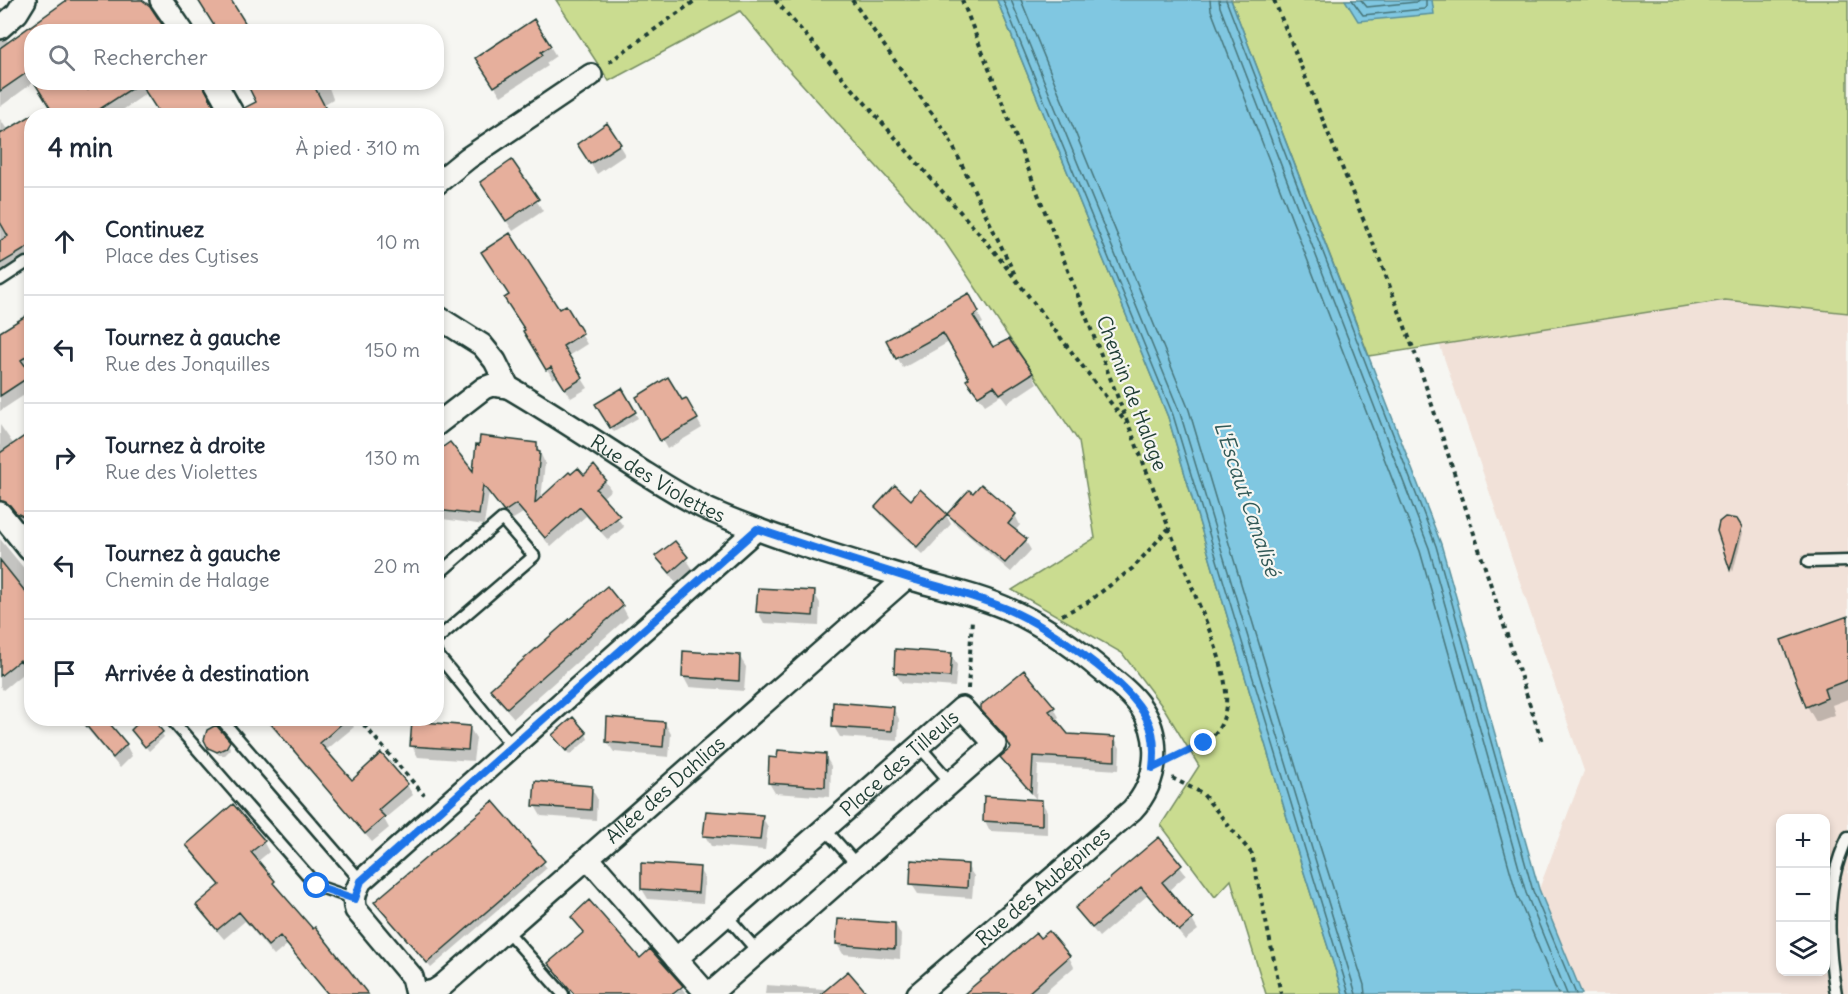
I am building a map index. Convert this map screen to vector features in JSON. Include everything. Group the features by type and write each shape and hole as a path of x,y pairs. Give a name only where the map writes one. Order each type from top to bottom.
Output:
{"street":[{"path":"0,28 17,13 24,0"},
{"path":"161,0 178,24"},
{"path":"444,178 468,158 591,75"},
{"path":"219,90 230,108"},
{"path":"444,321 482,345 495,361 508,387"},
{"path":"444,419 484,388 492,385 508,387"},
{"name":"Rue des Violettes","path":"508,387 674,491 709,510 757,529 974,597 1007,609 1044,628 1069,644 1120,685 1140,706 1147,717 1154,740 1153,768"},
{"path":"0,513 24,541"},
{"path":"423,994 412,977 359,915 355,905 358,890 438,812 757,529"},
{"name":"Allée des Dahlias","path":"423,994 442,986 907,577"},
{"name":"Place des Tilleuls","path":"676,959 962,708 995,744 709,994"},
{"name":"Rue des Aubépines","path":"918,994 1132,810 1146,791 1153,768"},
{"path":"588,858 709,994"}],"lane":[{"path":"0,280 24,264"},
{"path":"444,569 502,519 534,556 444,633"},
{"path":"1808,561 1848,561"},
{"path":"444,663 512,746"},
{"path":"177,726 317,886 358,890"},
{"path":"226,726 358,890"},
{"path":"919,746 951,783"},
{"path":"825,828 857,865"},
{"path":"1836,994 1829,942 1829,920 1834,880 1848,837"},
{"path":"726,915 758,952"},
{"path":"506,930 563,994"}],"path":[{"path":"591,75 696,0"},
{"path":"775,0 990,246 1130,429"},
{"path":"852,0 948,136 1020,284"},
{"name":"Chemin de Halage","path":"962,0 1222,669 1227,693 1226,708 1223,720 1212,737 1153,768"},
{"path":"1274,0 1381,262 1416,356 1542,742"},
{"path":"1044,628 1066,612 1088,602 1133,568 1169,528"},
{"path":"962,708 968,696 974,597"},
{"path":"365,726 438,812"},
{"path":"1153,768 1202,793 1252,854 1281,994"}],"shaded area":[{"path":"1725,300 1848,313 1848,994 1582,994 1539,889 1584,771 1439,343"}],"green space":[{"path":"556,0 997,0 1168,417 1294,841 1343,994 1266,994 1231,880 1215,897 1161,825 1199,766 1165,710 1122,653 1012,590 1095,538 1079,442 945,242 782,62 740,11 609,81"},
{"path":"1231,0 1848,0 1848,313 1725,300 1369,356"}],"water":[{"name":"L'Escaut Canalisé","path":"997,0 1231,0 1441,544 1539,889 1582,994 1343,994 1294,841 1168,417"},
{"path":"1345,0 1432,0 1434,14 1358,21"}],"building":[{"path":"67,0 142,0 150,6 162,24 34,24"},
{"path":"198,0 231,0 246,24 213,24"},
{"path":"534,19 551,46 541,52 543,55 494,87 475,58"},
{"path":"24,31 24,74 0,91 0,48"},
{"path":"39,90 129,90 101,108 50,108"},
{"path":"144,90 206,90 215,108 156,108"},
{"path":"250,90 316,90 325,107 244,108 256,102"},
{"path":"24,120 24,250 0,264 0,241 8,236 0,222 0,134"},
{"path":"607,123 621,144 590,164 577,144"},
{"path":"512,160 539,199 506,221 480,182"},
{"path":"510,233 559,309 566,305 583,333 563,346 583,378 565,389 551,367 546,370 523,331 525,330 504,298 509,295 481,252"},
{"path":"969,293 979,312 973,316 993,347 1009,339 1033,373 1000,394 994,386 978,396 966,380 969,378 943,333 896,359 886,340"},
{"path":"24,317 24,358 21,360 24,364 24,380 0,396 0,332"},
{"path":"668,377 682,400 686,398 698,419 660,441 636,397"},
{"path":"622,388 636,412 610,428 595,404"},
{"path":"24,436 24,516 16,513 10,505 0,501 0,453"},
{"path":"480,436 537,443 537,451 540,452 535,503 569,472 571,474 578,468 584,475 594,465 606,480 596,489 620,516 601,531 580,507 545,538 516,504 504,512 483,485 479,515 444,511 444,446 450,442 473,471 476,444 479,445"},
{"path":"981,484 1016,514 1008,524 1027,539 1005,563 947,514 969,490 973,493"},
{"path":"895,485 911,500 920,489 947,514 917,547 875,507"},
{"path":"1725,517 1737,519 1742,527 1730,570 1717,531 1719,522"},
{"path":"675,541 688,557 670,573 655,556"},
{"path":"0,560 24,590 24,665 20,660 0,676"},
{"path":"607,586 623,606 507,708 490,689"},
{"path":"758,588 815,591 813,616 756,612"},
{"path":"1848,616 1848,680 1824,689 1827,698 1806,707 1781,640"},
{"path":"895,649 952,653 950,677 894,673"},
{"path":"683,651 740,655 739,681 682,677"},
{"path":"1024,670 1055,707 1049,711 1068,734 1115,737 1115,761 1033,756 1031,792 1000,757 1011,748 1004,735 981,710 981,705"},
{"path":"833,702 894,707 892,731 832,727"},
{"path":"573,717 587,733 566,751 552,735"},
{"path":"607,717 665,722 663,747 606,742"},
{"path":"444,724 470,726 468,750 410,746 412,726 444,726"},
{"path":"87,726 112,726 127,744 113,758"},
{"path":"135,726 158,726 163,732 145,747 131,730"},
{"path":"217,726 230,741 226,748 217,752 208,748 204,740 207,730"},
{"path":"273,726 339,726 320,743 352,780 381,753 408,784 378,810 385,817 365,834"},
{"path":"778,750 826,754 825,787 768,783 769,757 777,758"},
{"path":"535,781 592,786 591,810 533,806"},
{"path":"984,796 1042,800 1042,825 983,821"},
{"path":"493,801 545,861 427,963 374,902"},
{"path":"233,804 265,841 251,852 275,881 273,883 313,929 315,927 368,994 328,994 280,936 268,946 239,912 217,930 196,905 220,885 186,845"},
{"path":"706,811 763,815 760,840 703,836"},
{"path":"1159,837 1182,865 1162,882 1193,919 1179,931 1141,887 1092,928 1075,908"},
{"path":"911,860 968,864 967,888 910,884"},
{"path":"641,863 700,867 698,893 641,889"},
{"path":"589,900 640,958 650,949 683,986 673,994 574,994 548,963 584,932 571,917"},
{"path":"838,919 895,923 895,949 836,944"},
{"path":"1049,931 1070,956 1027,994 964,994 1036,933 1040,938"},
{"path":"848,971 868,994 821,994"}],"route":[{"path":"317,886 355,899 361,881 757,529 989,602 1039,625 1069,644 1120,685 1140,706 1147,717 1154,740 1153,768 1204,743"}]}
